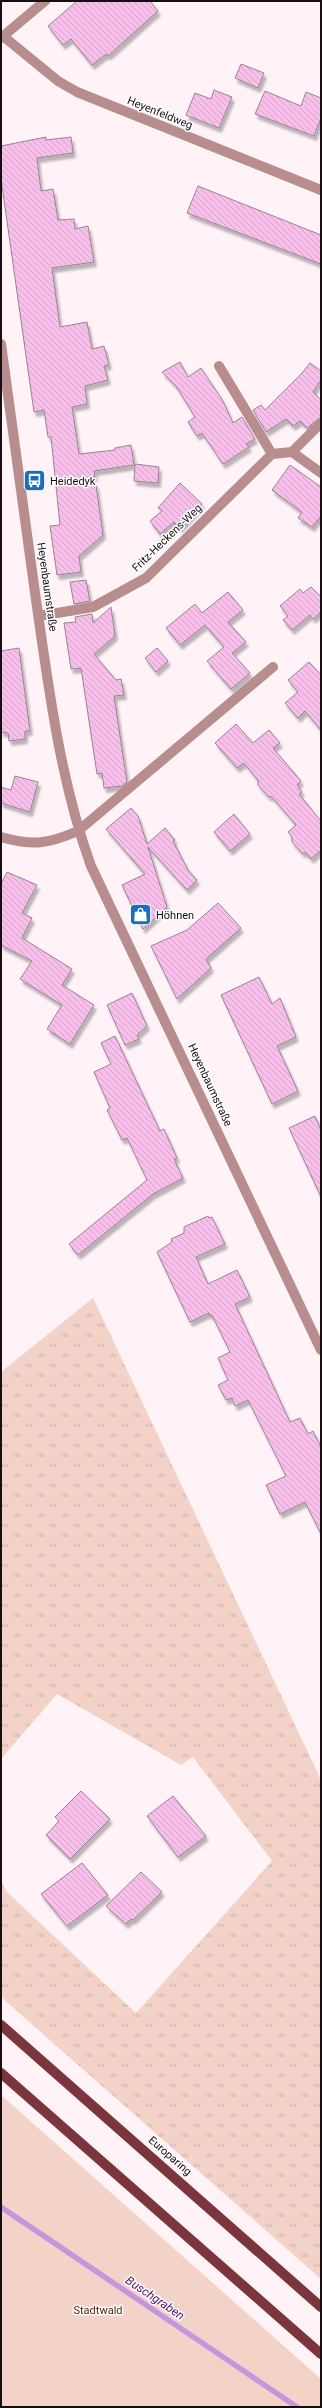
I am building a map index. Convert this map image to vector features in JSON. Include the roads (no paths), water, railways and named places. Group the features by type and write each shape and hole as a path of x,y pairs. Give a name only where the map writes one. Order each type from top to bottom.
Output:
{"main road":[{"name":"Europaring","path":"1,2025 321,2306"},
{"path":"1,2073 321,2354"}],"street":[{"path":"2,37 45,1"},
{"name":"Heyenfeldweg","path":"2,37 52,76 77,92 321,190"},
{"name":"Heyenbaumstraße","path":"1,344 53,714 66,786 78,831 91,866 321,1350"},
{"path":"219,366 272,454 292,452 321,422"},
{"path":"292,452 321,473"},
{"name":"Fritz-Heckens-Weg","path":"39,616 93,607 146,578 272,454"},
{"path":"1,836 20,842 38,844 56,840 78,831 273,668"}],"waterway":[{"name":"Buschgraben","path":"1,2207 297,2407"}],"place":[{"name":"Heidedyk","path":"35,481"},
{"name":"Höhnen","path":"141,915"}],"park label":[{"name":"Stadtwald","path":"98,2310"}]}
